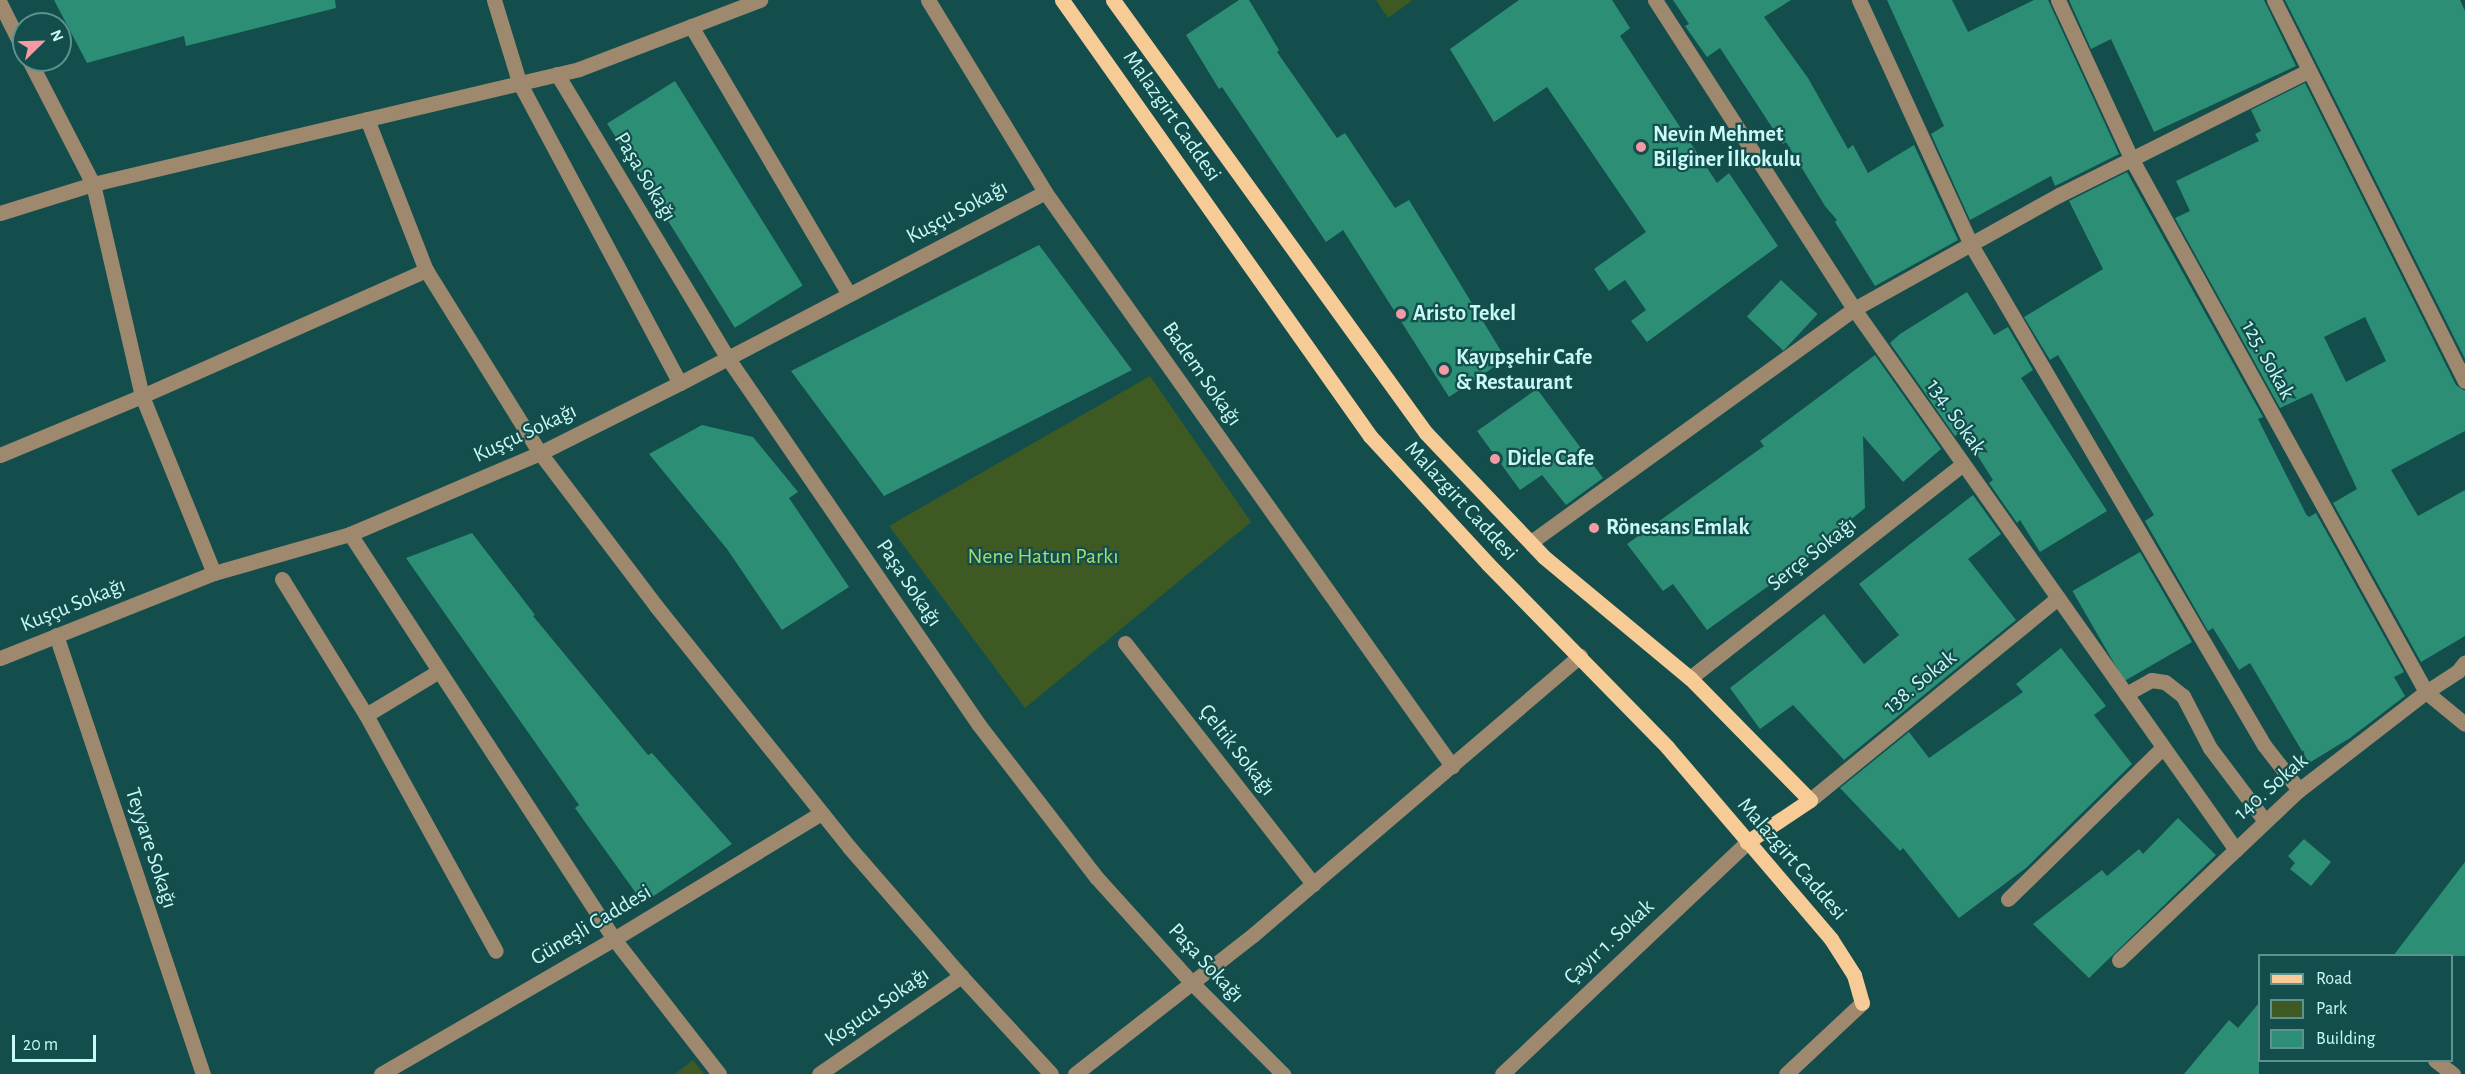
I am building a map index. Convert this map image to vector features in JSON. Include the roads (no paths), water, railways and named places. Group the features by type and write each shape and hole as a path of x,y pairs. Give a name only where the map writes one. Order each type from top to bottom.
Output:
{"main road":[{"name":"Malazgirt Caddesi","path":"1062,0 1370,436 1488,564 1668,748 1831,939 1854,975 1862,1003"},
{"name":"Malazgirt Caddesi","path":"1113,0 1426,433 1544,557 1690,678 1810,800"},
{"path":"1747,842 1810,800"}],"street":[{"path":"494,0 519,82 680,383"},
{"path":"0,213 93,184 579,69 760,0"},
{"name":"Badem Sokağı","path":"928,0 1045,192 1452,766"},
{"name":"134. Sokak","path":"1655,0 1854,309 2236,850"},
{"path":"1859,0 1970,243 2264,745 2298,790"},
{"name":"125. Sokak","path":"2058,0 2131,158 2426,692 2465,724"},
{"path":"2274,0 2465,381"},
{"path":"0,3 12,27"},
{"path":"691,26 849,294"},
{"path":"1531,542 1854,309 1970,243 2131,158 2308,71"},
{"path":"35,72 93,184 142,396 214,573"},
{"name":"Paşa Sokağı","path":"557,74 727,357 979,725 1097,878 1192,983 1283,1074"},
{"path":"367,119 426,270 540,453 663,615 821,813 961,976 1051,1074"},
{"name":"Kuşçu Sokağı","path":"0,658 214,573 350,534 540,453 680,383 1045,192"},
{"path":"0,455 142,396 426,270"},
{"name":"Serçe Sokağı","path":"1690,678 1962,465"},
{"path":"350,534 614,939 719,1074"},
{"path":"282,579 366,715 496,951"},
{"name":"138. Sokak","path":"1810,800 2058,598"},
{"name":"Teyyare Sokağı","path":"56,636 202,1074"},
{"name":"Çeltik Sokağı","path":"1125,643 1313,884"},
{"path":"1075,1074 1192,983 1313,884 1580,656"},
{"name":"140. Sokak","path":"2119,960 2298,790 2426,692 2458,671 2465,662"},
{"path":"366,715 440,671"},
{"path":"2126,694 2151,680 2165,682 2183,696 2210,748 2265,821"},
{"path":"2008,899 2163,747"},
{"name":"Güneşli Caddesi","path":"386,1073 614,939 821,813"},
{"name":"Çayır 1. Sokak","path":"1502,1074 1747,842"},
{"name":"Koşucu Sokağı","path":"819,1074 961,976"},
{"path":"1786,1074 1862,1003"},
{"path":"2438,1062 2453,1074"}],"place":[{"name":"Nevin Mehmet Bilginer İlkokulu","path":"1641,147"},
{"name":"Aristo Tekel","path":"1401,314"},
{"name":"Kayıpşehir Cafe & Restaurant","path":"1444,370"},
{"name":"Dicle Cafe","path":"1495,459"},
{"name":"Rönesans Emlak","path":"1594,528"}],"park label":[{"name":"Nene Hatun Parkı","path":"1043,557"}]}
